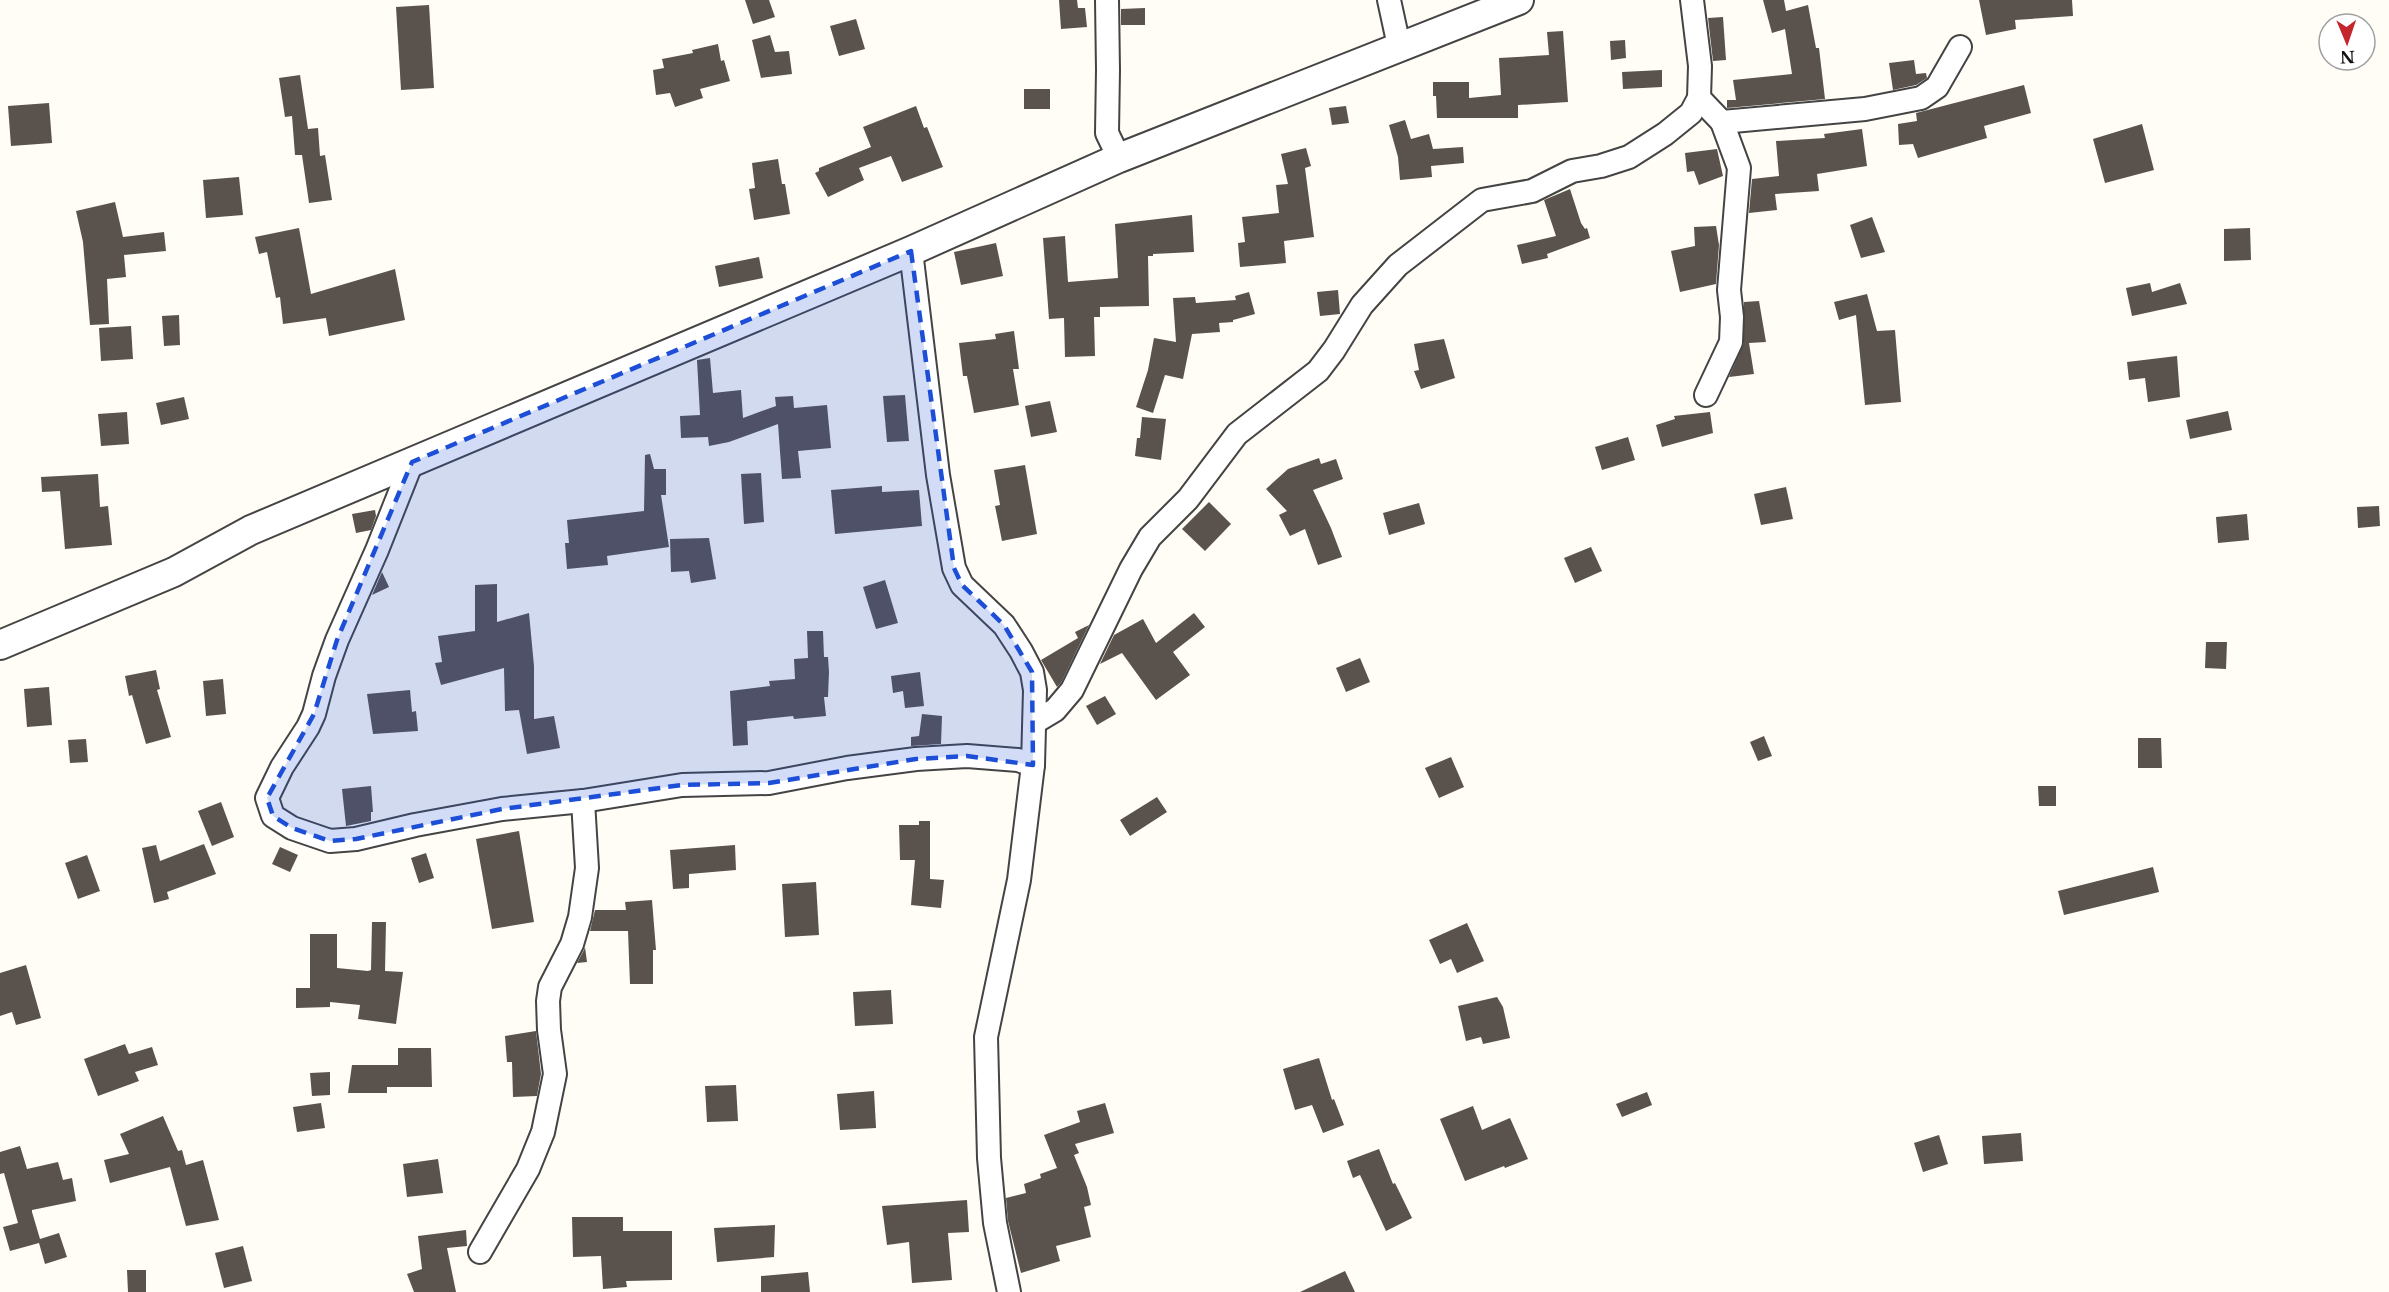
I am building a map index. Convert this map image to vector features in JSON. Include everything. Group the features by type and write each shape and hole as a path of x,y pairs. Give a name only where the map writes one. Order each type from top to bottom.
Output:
{"street":[{"path":"1107,0 1107,134 1119,158"},
{"path":"1389,0 1399,46"},
{"path":"0,645 174,572 252,530 391,485 412,462 911,251 1119,158 1519,0"},
{"path":"1035,723 1059,706 1072,690 1131,570 1150,537 1188,499 1237,434 1318,371 1362,305 1398,265 1482,200 1532,191 1572,171 1601,166 1629,157 1679,124 1691,113 1699,98 1700,66 1692,0"},
{"path":"1722,122 1865,109 1921,98 1937,87 1960,47"},
{"path":"1699,98 1722,122 1739,168 1729,290 1732,317 1731,342 1706,395"},
{"path":"911,251 938,475 954,568 962,585 1004,625 1016,642 1032,672 1035,690 1033,765 1019,880 986,1037 989,1158 995,1223 1009,1292"},
{"path":"391,485 377,550 324,675 314,714 282,767 267,798 267,804 273,816 292,828 330,841 356,840 415,825 502,809 583,801 682,785 769,783 847,768 916,759 967,756 1018,760 1033,765"},
{"path":"1035,690 1059,706"},
{"path":"480,1251 528,1168 543,1132 555,1074 549,1030 550,987 572,944 580,917 587,868 583,801"}],"highlighted area":[{"path":"911,251 954,568 962,585 1004,625 1032,672 1033,765 967,756 916,759 769,783 682,785 502,809 356,839 330,841 292,828 273,816 267,798 314,714 337,640 412,462"}],"building":[{"path":"745,0 769,0 775,17 753,24"},
{"path":"1059,0 1077,0 1078,8 1085,8 1087,27 1061,29"},
{"path":"1763,0 1784,0 1786,11 1808,5 1816,48 1819,48 1825,99 1727,108 1727,100 1736,100 1733,80 1792,74 1785,29 1772,33"},
{"path":"1979,0 2072,0 2073,16 2015,20 2016,29 1986,35"},
{"path":"429,5 434,88 401,90 396,7"},
{"path":"1145,8 1145,25 1121,25 1121,9"},
{"path":"1723,17 1726,60 1713,61 1708,18"},
{"path":"856,19 865,49 839,56 830,26"},
{"path":"1563,31 1568,102 1518,105 1518,118 1437,118 1433,82 1469,82 1469,98 1501,95 1499,58 1549,55 1547,32"},
{"path":"770,35 775,52 789,51 792,74 761,78 752,40"},
{"path":"1625,40 1626,58 1611,60 1610,41"},
{"path":"718,44 721,61 724,60 730,81 700,89 703,98 675,107 670,93 656,95 653,70 664,68 662,59 693,53 692,50"},
{"path":"1914,60 1916,74 1926,73 1927,78 1916,85 1893,90 1889,63"},
{"path":"1662,70 1662,87 1623,89 1622,72"},
{"path":"300,75 308,129 318,128 320,156 325,155 332,200 309,203 302,155 295,155 292,116 285,117 279,78"},
{"path":"2024,85 2031,113 1984,126 1987,138 1918,158 1913,144 1899,145 1898,124 1917,121 1916,113"},
{"path":"1024,89 1050,89 1050,109 1024,109"},
{"path":"49,103 52,143 11,146 8,106"},
{"path":"916,106 943,167 902,182 891,156 859,168 864,180 828,197 815,173 819,171 819,168 871,147 863,127"},
{"path":"1346,106 1349,123 1332,125 1329,108"},
{"path":"1405,120 1411,139 1429,134 1433,149 1463,147 1464,163 1431,166 1432,177 1400,180 1398,157 1389,125"},
{"path":"2142,124 2154,170 2105,183 2093,139"},
{"path":"1862,129 1867,166 1817,174 1819,191 1775,194 1777,210 1749,213 1752,179 1779,176 1776,141 1825,138 1824,134"},
{"path":"1306,148 1311,166 1305,168 1314,237 1284,241 1286,263 1240,267 1238,243 1245,242 1242,217 1279,213 1276,185 1288,184 1281,154"},
{"path":"1717,149 1723,176 1699,185 1694,171 1687,172 1685,153"},
{"path":"778,159 790,214 754,220 749,189 755,188 752,163"},
{"path":"239,177 243,215 206,218 203,180"},
{"path":"1570,189 1581,223 1585,229 1587,228 1590,238 1547,254 1548,258 1522,264 1517,245 1556,236 1544,200"},
{"path":"115,202 123,237 164,232 166,251 124,255 126,277 107,279 109,324 90,325 83,242 76,211"},
{"path":"1192,215 1194,252 1148,256 1149,306 1100,307 1100,317 1094,317 1095,356 1065,357 1064,318 1049,319 1043,238 1065,236 1068,282 1118,278 1115,224"},
{"path":"1872,217 1885,252 1861,258 1850,225"},
{"path":"1716,226 1719,245 1716,284 1680,292 1671,251 1695,246 1694,227"},
{"path":"299,228 311,294 395,269 405,320 329,336 326,318 283,324 280,297 276,298 267,252 259,254 255,237"},
{"path":"2250,228 2251,260 2224,261 2224,229"},
{"path":"996,243 1003,276 961,285 954,252"},
{"path":"759,257 763,278 719,287 715,266"},
{"path":"2150,283 2152,292 2180,283 2187,304 2132,316 2126,288"},
{"path":"1338,290 1340,314 1320,316 1317,292"},
{"path":"1249,292 1255,314 1233,320 1233,322 1219,323 1220,332 1192,334 1183,379 1165,375 1153,413 1136,407 1148,370 1154,338 1176,342 1173,298 1195,297 1196,303 1236,300 1235,296"},
{"path":"1867,294 1877,331 1895,330 1901,402 1865,405 1856,315 1839,320 1834,302"},
{"path":"1759,301 1766,342 1749,343 1754,374 1729,377 1744,343 1744,302"},
{"path":"179,315 180,345 164,346 162,316"},
{"path":"131,326 133,359 101,361 99,328"},
{"path":"1014,331 1019,369 1013,369 1019,405 974,413 967,376 963,376 959,343 996,339 995,334"},
{"path":"1444,339 1455,378 1421,389 1414,371 1419,370 1414,344"},
{"path":"2177,356 2180,397 2148,402 2145,378 2129,380 2127,362"},
{"path":"710,358 713,393 741,390 743,418 776,406 775,397 793,396 794,408 827,405 831,448 798,451 801,478 782,479 778,424 729,442 709,446 708,437 681,438 680,416 700,415 697,360"},
{"path":"905,395 909,441 887,442 883,396"},
{"path":"184,397 189,419 161,425 156,403"},
{"path":"1050,401 1057,432 1031,437 1025,406"},
{"path":"2228,411 2232,430 2190,439 2186,420"},
{"path":"127,412 129,444 101,446 98,414"},
{"path":"1710,412 1713,433 1662,447 1656,425 1675,419 1674,416"},
{"path":"1142,417 1166,419 1161,460 1135,456"},
{"path":"1628,437 1635,460 1602,470 1595,447"},
{"path":"650,454 654,469 666,469 666,495 661,495 669,547 607,556 608,565 567,569 565,543 569,543 567,520 644,511 645,455"},
{"path":"1319,458 1321,464 1336,459 1343,479 1313,490 1342,557 1318,565 1305,529 1290,536 1279,515 1287,511 1266,489 1288,469"},
{"path":"1025,465 1037,534 1002,541 995,506 1000,505 994,470"},
{"path":"761,473 764,522 744,524 741,474"},
{"path":"98,474 100,507 108,506 112,545 65,549 60,491 42,492 41,477"},
{"path":"882,486 882,492 919,490 922,526 835,534 831,490"},
{"path":"1786,487 1793,519 1761,525 1754,494"},
{"path":"1209,502 1231,524 1205,551 1182,529"},
{"path":"1419,503 1425,524 1389,535 1383,513"},
{"path":"2379,506 2380,526 2358,528 2357,507"},
{"path":"375,510 376,516 371,530 356,533 352,514"},
{"path":"2247,514 2249,540 2218,543 2216,517"},
{"path":"709,538 716,579 691,583 689,571 671,572 670,539"},
{"path":"1591,547 1602,571 1575,583 1564,558"},
{"path":"382,572 389,587 372,595"},
{"path":"885,580 898,623 876,629 863,587"},
{"path":"497,584 497,622 529,613 534,666 534,719 554,716 560,748 527,754 519,710 505,711 504,668 441,685 435,663 442,662 438,636 475,631 475,585"},
{"path":"1194,613 1205,627 1173,652 1190,675 1156,700 1122,653 1100,664 1114,635 1143,619 1156,643"},
{"path":"1089,625 1057,687 1041,660 1078,638 1075,632"},
{"path":"807,631 823,631 824,657 828,657 829,672 828,697 824,697 826,716 794,719 793,716 747,721 748,745 733,746 730,691 770,686 769,681 795,679 794,659 808,658"},
{"path":"2206,642 2227,642 2226,669 2205,668"},
{"path":"1360,658 1370,682 1346,692 1336,668"},
{"path":"156,670 160,689 157,690 171,737 146,744 132,695 129,696 125,676"},
{"path":"920,672 924,706 905,708 903,691 893,693 891,676"},
{"path":"223,679 226,714 206,716 203,681"},
{"path":"49,687 52,725 27,727 24,689"},
{"path":"410,690 412,712 416,711 418,731 373,734 367,694"},
{"path":"1105,696 1116,714 1097,725 1086,706"},
{"path":"922,714 942,716 941,744 911,746 911,737 919,736"},
{"path":"1764,736 1772,756 1758,761 1750,742"},
{"path":"2138,738 2161,738 2162,768 2138,768"},
{"path":"86,739 88,762 70,763 68,740"},
{"path":"1451,757 1464,787 1439,798 1425,768"},
{"path":"371,786 373,812 371,812 371,821 346,826 342,789"},
{"path":"2038,786 2056,786 2056,806 2039,806"},
{"path":"1157,797 1167,812 1130,836 1120,820"},
{"path":"221,802 234,837 212,846 198,811"},
{"path":"919,821 930,821 930,879 944,880 941,908 911,905 915,860 900,860 899,825 919,825"},
{"path":"519,831 534,922 492,929 476,839"},
{"path":"204,844 216,874 167,892 169,899 154,903 142,848 156,845 160,861"},
{"path":"735,845 736,870 689,874 689,888 673,889 670,850"},
{"path":"280,847 298,855 290,872 272,864"},
{"path":"426,853 434,878 419,883 411,858"},
{"path":"87,855 100,891 78,899 65,863"},
{"path":"2153,867 2159,892 2064,915 2058,891"},
{"path":"816,882 819,935 785,937 782,884"},
{"path":"652,900 656,950 653,950 653,984 630,984 628,931 590,931 595,910 626,910 625,902"},
{"path":"372,922 386,922 385,971 403,972 396,1024 358,1019 360,1005 330,1002 330,1007 296,1008 296,988 310,988 310,934 337,934 337,968 368,971 371,970"},
{"path":"1467,923 1484,961 1457,973 1451,959 1440,964 1429,940"},
{"path":"585,947 587,962 577,963 584,950"},
{"path":"26,965 41,1018 16,1025 12,1012 0,1016 0,973"},
{"path":"891,990 893,1024 855,1026 853,992"},
{"path":"1497,997 1503,1007 1510,1038 1483,1044 1481,1037 1466,1041 1458,1006"},
{"path":"536,1031 541,1074 537,1096 513,1097 512,1062 507,1062 505,1036"},
{"path":"125,1044 129,1054 152,1047 158,1065 135,1072 139,1081 98,1096 84,1059"},
{"path":"398,1048 431,1048 432,1087 387,1087 387,1093 348,1093 352,1065 398,1065"},
{"path":"1319,1058 1332,1100 1334,1099 1344,1125 1323,1133 1312,1105 1295,1110 1283,1069"},
{"path":"330,1072 330,1095 312,1096 310,1073"},
{"path":"736,1085 738,1121 707,1122 705,1086"},
{"path":"874,1091 876,1128 840,1130 837,1094"},
{"path":"1647,1092 1652,1105 1622,1117 1616,1104"},
{"path":"321,1103 325,1128 297,1132 293,1107"},
{"path":"1105,1103 1114,1133 1075,1144 1079,1153 1074,1155 1087,1187 1091,1205 1084,1207 1091,1237 1056,1246 1060,1261 1021,1273 1008,1221 1006,1198 1026,1193 1024,1184 1041,1178 1040,1174 1057,1168 1044,1135 1080,1122 1077,1111"},
{"path":"1473,1106 1482,1130 1510,1118 1528,1159 1465,1181 1440,1119"},
{"path":"163,1116 178,1151 182,1150 186,1165 203,1160 219,1220 186,1226 170,1167 110,1183 104,1160 129,1154 120,1134"},
{"path":"2021,1133 2023,1161 1984,1164 1982,1136"},
{"path":"1939,1135 1948,1164 1923,1172 1914,1143"},
{"path":"20,1146 27,1169 58,1162 63,1180 72,1178 76,1201 32,1210 40,1239 59,1233 67,1257 45,1264 39,1243 10,1251 3,1227 18,1223 4,1173 0,1174 0,1152"},
{"path":"1379,1149 1393,1184 1395,1183 1412,1218 1386,1231 1360,1175 1353,1178 1347,1161"},
{"path":"438,1159 443,1193 407,1197 403,1164"},
{"path":"967,1200 969,1232 948,1233 952,1280 912,1283 909,1242 887,1245 882,1206"},
{"path":"572,1217 623,1217 623,1231 672,1231 672,1280 626,1281 627,1287 603,1289 601,1256 573,1257"},
{"path":"775,1225 774,1257 717,1262 714,1228"},
{"path":"466,1230 467,1246 447,1248 456,1292 414,1292 407,1274 422,1269 418,1236"},
{"path":"243,1246 252,1281 224,1288 215,1253"},
{"path":"127,1270 146,1270 146,1292 128,1292"},
{"path":"1345,1271 1355,1292 1300,1292"},
{"path":"808,1272 810,1292 761,1292 761,1276"}]}
